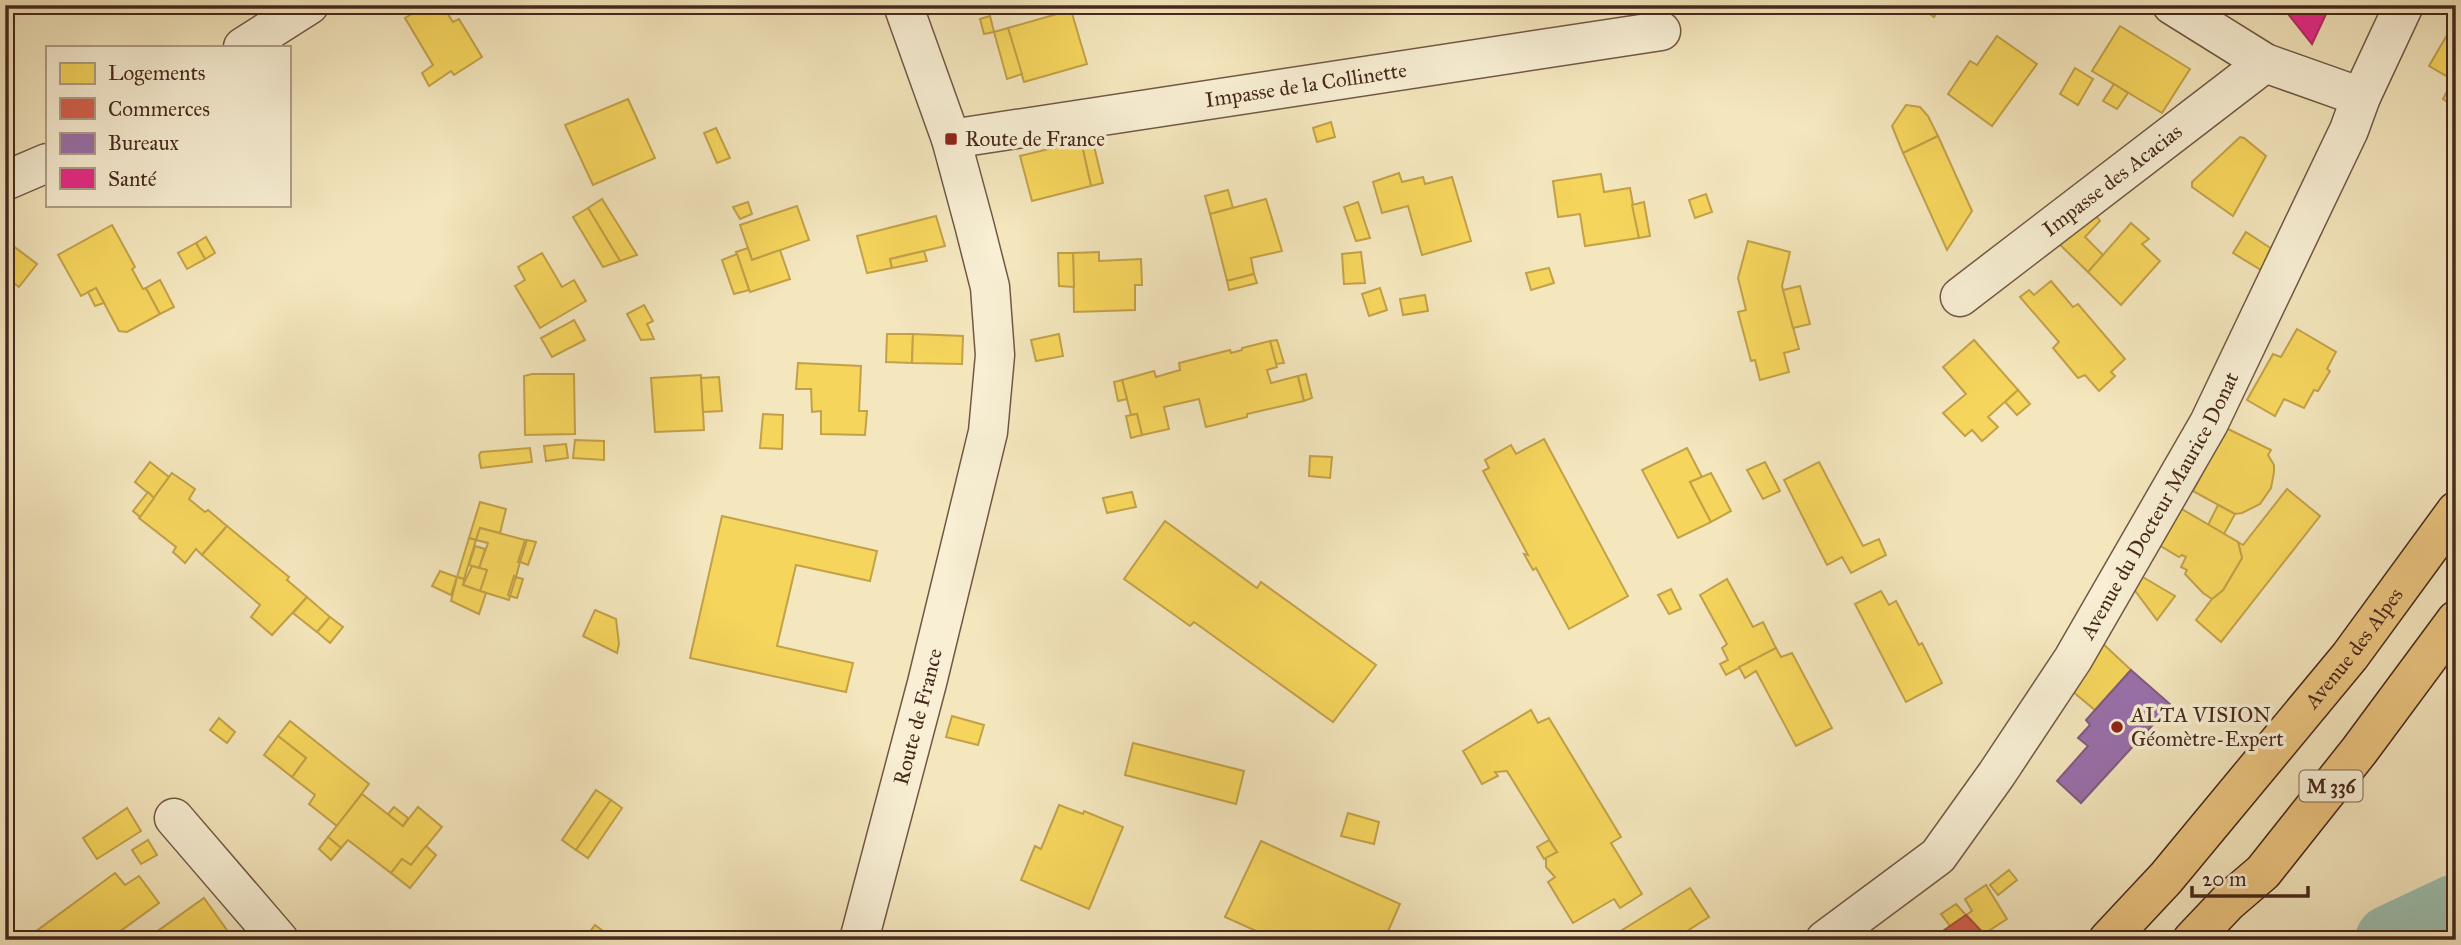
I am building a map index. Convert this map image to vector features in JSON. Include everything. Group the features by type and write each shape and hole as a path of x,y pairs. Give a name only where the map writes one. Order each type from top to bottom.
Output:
{"main road":[{"name":"Avenue des Alpes","path":"2108,940 2166,878 2350,656 2456,511"},
{"name":"M 336","path":"2192,940 2228,902 2263,872 2359,751 2456,620"}],"street":[{"path":"245,46 309,5"},
{"name":"Route de France","path":"859,940 927,683 988,432 995,355 989,286 951,139 903,5"},
{"path":"2172,5 2265,63 2361,97"},
{"name":"Avenue du Docteur Maurice Donat","path":"1825,940 1938,856 2073,659 2209,423 2343,143 2361,97 2404,5"},
{"name":"Impasse de la Collinette","path":"951,139 1661,31"},
{"name":"Impasse des Acacias","path":"1960,297 2265,63"},
{"path":"5,181 46,163"},
{"path":"174,818 278,940"}],"building: Logements":[{"path":"427,5 442,5 453,22 459,19 482,57 454,75 451,71 429,86 422,73 433,65 405,18"},
{"path":"1917,5 1942,5 1934,17"},
{"path":"1071,10 1087,64 1024,82 1008,28"},
{"path":"990,16 994,32 984,34 980,19"},
{"path":"2120,26 2190,69 2162,113 2092,71"},
{"path":"1008,28 1022,74 1007,79 994,32"},
{"path":"2447,35 2456,40 2456,108 2443,99 2453,80 2429,66"},
{"path":"1997,36 2037,64 1992,126 1948,94 1970,61 1977,65"},
{"path":"2075,68 2093,79 2078,105 2060,94"},
{"path":"2114,84 2128,93 2117,109 2103,101"},
{"path":"628,99 655,158 593,185 565,125"},
{"path":"1906,105 1920,107 1938,136 1903,153 1892,126"},
{"path":"1331,122 1335,137 1317,142 1313,128"},
{"path":"716,128 730,158 717,163 704,133"},
{"path":"1938,136 1972,211 1947,250 1903,153"},
{"path":"2240,137 2266,156 2233,216 2192,187 2192,182"},
{"path":"1092,138 1103,183 1091,186 1081,141"},
{"path":"1081,141 1091,186 1032,201 1020,156"},
{"path":"1399,173 1402,182 1423,177 1425,184 1452,177 1471,241 1422,255 1408,206 1382,213 1373,182"},
{"path":"1601,174 1604,192 1630,188 1639,238 1585,246 1580,214 1558,217 1553,181"},
{"path":"1228,190 1233,208 1210,214 1205,196"},
{"path":"1706,194 1712,212 1695,218 1689,200"},
{"path":"602,199 637,255 620,261 588,208"},
{"path":"1266,199 1282,251 1251,258 1254,274 1227,281 1210,214"},
{"path":"748,202 752,214 740,219 733,207"},
{"path":"1358,202 1370,238 1356,241 1344,207"},
{"path":"1644,202 1650,236 1639,238 1632,205"},
{"path":"797,206 809,240 752,260 740,225"},
{"path":"2089,207 2100,221 2085,237 2103,255 2088,272 2052,237"},
{"path":"588,208 620,261 603,267 573,217"},
{"path":"936,216 945,246 890,259 892,268 867,273 857,236"},
{"path":"2131,223 2149,239 2142,244 2160,261 2121,305 2088,272"},
{"path":"112,225 135,267 132,269 160,314 127,332 119,331 96,288 81,296 58,255"},
{"path":"2246,232 2272,249 2261,270 2233,253"},
{"path":"206,237 215,253 205,259 196,243"},
{"path":"1748,241 1790,252 1782,286 1799,349 1784,353 1789,372 1760,380 1755,360 1751,361 1738,312 1746,310 1738,278"},
{"path":"196,243 205,259 187,269 178,253"},
{"path":"12,245 37,264 19,287 5,277 5,252"},
{"path":"748,248 752,260 780,250 790,279 750,292 736,252"},
{"path":"924,251 927,261 892,268 890,259"},
{"path":"1099,252 1099,261 1141,259 1142,285 1135,285 1135,310 1074,312 1073,253"},
{"path":"1361,252 1365,283 1344,284 1342,254"},
{"path":"542,253 562,287 574,280 586,301 540,328 515,286 525,280 518,267"},
{"path":"1058,253 1073,253 1074,287 1059,286"},
{"path":"737,254 749,290 734,294 722,260"},
{"path":"1549,268 1554,283 1531,290 1526,273"},
{"path":"1254,274 1257,283 1229,290 1227,281"},
{"path":"160,280 174,307 160,314 146,288"},
{"path":"2051,281 2073,307 2078,304 2125,359 2111,372 2115,376 2099,391 2085,375 2078,378 2053,348 2059,342 2020,297 2029,290 2034,295"},
{"path":"1800,286 1810,324 1793,328 1783,290"},
{"path":"96,288 104,303 95,306 88,292"},
{"path":"1380,288 1387,310 1369,316 1362,294"},
{"path":"1425,295 1428,311 1403,315 1400,299"},
{"path":"644,305 653,321 647,324 654,339 641,340 627,314"},
{"path":"574,320 585,340 552,357 541,338"},
{"path":"2297,329 2336,352 2327,369 2330,371 2318,391 2314,390 2304,408 2284,399 2275,416 2247,400 2273,354 2281,357"},
{"path":"887,334 913,334 912,363 886,362"},
{"path":"913,334 963,336 962,364 912,363"},
{"path":"1059,334 1063,356 1036,361 1031,340"},
{"path":"1277,340 1284,363 1276,364 1270,341"},
{"path":"1974,340 2018,390 1988,417 1998,427 1982,441 1972,430 1965,436 1943,413 1966,394 1943,367"},
{"path":"1270,341 1277,367 1267,370 1271,383 1298,376 1304,401 1206,427 1199,399 1164,407 1169,429 1142,435 1137,414 1131,415 1122,380 1154,371 1156,377 1180,370 1179,363 1230,350 1231,353"},
{"path":"798,363 861,366 859,411 867,411 865,435 821,434 821,411 812,412 811,389 796,389"},
{"path":"574,374 575,434 525,435 524,376"},
{"path":"1306,374 1312,398 1304,401 1298,376"},
{"path":"701,375 704,430 655,432 651,378"},
{"path":"719,377 722,411 703,412 701,378"},
{"path":"1122,380 1127,399 1118,401 1114,382"},
{"path":"2018,390 2030,404 2017,415 2005,402"},
{"path":"763,414 783,415 782,449 760,448"},
{"path":"1137,414 1142,435 1131,438 1126,416"},
{"path":"2226,428 2271,450 2268,455 2274,465 2271,488 2260,504 2242,513 2235,514 2193,491"},
{"path":"1544,439 1628,596 1569,629 1536,568 1533,570 1524,554 1528,555 1483,471 1489,468 1485,460 1511,445 1516,454"},
{"path":"575,440 604,441 604,460 573,458"},
{"path":"566,444 568,458 546,461 544,446"},
{"path":"530,448 532,462 481,468 481,452"},
{"path":"1687,448 1702,477 1690,482 1711,522 1678,538 1642,470"},
{"path":"1310,456 1332,457 1330,478 1309,476"},
{"path":"150,462 169,477 154,498 135,482"},
{"path":"1765,462 1780,491 1763,499 1747,470"},
{"path":"1819,462 1863,546 1879,539 1886,555 1851,573 1842,557 1827,565 1784,480"},
{"path":"172,473 195,489 189,499 227,526 202,555 196,549 185,563 173,552 176,547 139,518"},
{"path":"1711,473 1731,511 1711,522 1690,482"},
{"path":"2287,489 2320,516 2221,642 2196,620 2212,599 2223,590 2242,558 2238,542 2243,545"},
{"path":"148,492 154,498 140,517 133,511"},
{"path":"1132,492 1136,507 1107,513 1103,498"},
{"path":"480,502 506,509 500,533 480,528 476,540 469,538"},
{"path":"2218,505 2235,514 2224,534 2208,525"},
{"path":"2180,508 2238,542 2242,558 2223,590 2212,599 2185,574 2187,570 2181,567 2186,557 2179,557 2154,542"},
{"path":"722,516 877,551 870,581 796,565 777,646 853,663 846,692 690,658"},
{"path":"1165,521 1257,588 1261,582 1376,665 1333,722 1194,622 1190,626 1124,579"},
{"path":"227,526 289,577 287,580 307,597 272,635 251,617 260,605 202,555"},
{"path":"480,528 525,540 516,577 514,576 508,595 509,600 480,591 487,570 479,568 488,543 476,540"},
{"path":"469,538 476,540 464,579 457,577"},
{"path":"527,540 536,542 528,565 520,562"},
{"path":"475,546 485,549 479,568 469,565"},
{"path":"472,566 487,570 480,591 463,585"},
{"path":"440,571 457,577 451,595 432,586"},
{"path":"2141,576 2175,596 2157,620 2133,588"},
{"path":"457,577 464,579 463,585 486,593 479,614 451,601"},
{"path":"516,577 523,579 517,598 510,596"},
{"path":"1727,579 1753,627 1763,622 1776,648 1726,675 1720,664 1728,660 1722,648 1727,644 1700,595"},
{"path":"1671,589 1681,609 1669,614 1658,595"},
{"path":"1881,591 1889,605 1896,601 1919,645 1922,643 1942,683 1906,702 1855,604"},
{"path":"307,597 330,617 317,632 293,613"},
{"path":"595,610 616,619 619,644 617,653 583,636"},
{"path":"330,617 343,627 330,643 317,632"},
{"path":"2100,641 2131,670 2095,710 2072,691"},
{"path":"1776,648 1781,657 1792,653 1832,728 1796,746 1756,671 1745,678 1739,667"},
{"path":"1531,710 1538,723 1549,718 1621,837 1611,843 1642,894 1620,908 1614,899 1573,923 1548,882 1555,877 1546,867 1546,857 1557,852 1507,771 1495,772 1498,776 1482,784 1463,751"},
{"path":"952,716 984,725 978,745 946,737"},
{"path":"219,718 235,732 227,743 210,730"},
{"path":"290,721 369,784 337,826 309,804 315,795 292,777 306,758 278,736"},
{"path":"278,736 306,758 292,777 264,755"},
{"path":"1133,743 1244,771 1236,804 1125,775"},
{"path":"596,790 611,800 576,850 562,840"},
{"path":"362,794 403,826 418,807 442,827 411,865 402,859 391,873 348,840 341,848 328,837"},
{"path":"611,800 622,808 588,858 576,850"},
{"path":"1059,805 1083,814 1084,811 1123,827 1089,909 1021,880 1035,846 1041,849"},
{"path":"394,807 408,818 403,826 388,814"},
{"path":"127,808 141,831 97,859 83,838"},
{"path":"1348,813 1379,822 1374,844 1341,836"},
{"path":"328,837 341,848 331,860 319,849"},
{"path":"148,840 157,855 141,864 132,850"},
{"path":"1549,840 1557,852 1544,859 1537,847"},
{"path":"1261,841 1400,904 1385,938 1388,940 1276,940 1225,917"},
{"path":"426,846 436,855 410,888 391,873 402,859 411,865"},
{"path":"2009,870 2017,880 1998,895 1990,885"},
{"path":"115,873 125,885 139,876 159,903 108,940 24,940"},
{"path":"1986,885 2007,919 1987,932 1990,937 1988,938 1966,915 1972,911 1965,899"},
{"path":"1690,888 1709,917 1673,940 1606,940"},
{"path":"204,898 234,940 145,940"},
{"path":"1956,904 1966,915 1950,926 1941,914"},
{"path":"595,925 615,940 584,940"}],"building: Commerces":[{"path":"1966,915 1988,938 1930,940 1950,926"}],"building: Bureaux":[{"path":"2131,670 2171,705 2081,803 2057,781 2088,746 2078,738 2090,725 2086,720"}],"building: Santé":[{"path":"2281,5 2320,5 2328,10 2312,44"}],"waterway":[{"path":"2390,940 2456,909"}],"place":[{"name":"Route de France","path":"951,139"},
{"name":"ALTA VISION Géomètre-Expert","path":"2117,727"}]}
